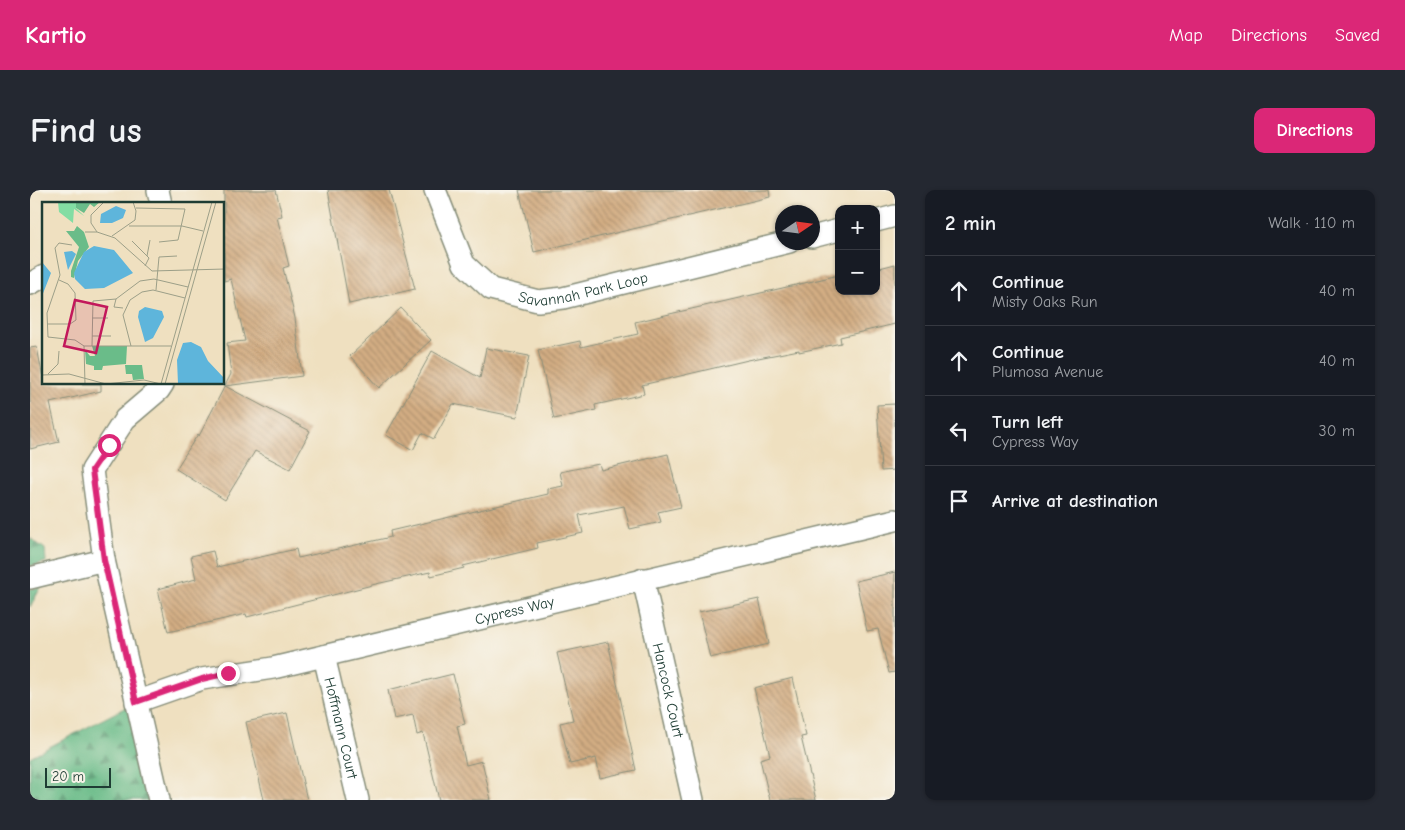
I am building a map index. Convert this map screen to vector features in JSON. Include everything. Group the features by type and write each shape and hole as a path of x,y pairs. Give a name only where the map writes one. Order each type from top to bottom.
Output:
{"street":[{"name":"Savannah Park Loop","path":"435,190 464,264 491,289 538,300 563,298 775,245"},
{"path":"880,220 895,216"},
{"path":"820,235 835,231"},
{"path":"30,284 42,277"},
{"path":"159,800 104,560 92,470 125,419 162,385"},
{"name":"Cypress Way","path":"136,702 202,679 273,668 895,520"},
{"path":"30,578 104,560"},
{"name":"Hancock Court","path":"643,579 692,800"},
{"name":"Hoffmann Court","path":"324,656 358,800"}],"green space":[{"path":"30,538 45,549 46,562 30,566"},
{"path":"41,587 30,607 30,589"},
{"path":"136,702 159,800 30,800 30,757"}],"building":[{"path":"224,190 276,190 282,216 277,217 289,266 283,268 295,318 302,376 225,386 310,431 290,469 255,451 225,500 176,469 198,434 199,436 231,374 227,343 245,341 231,279 225,281"},
{"path":"328,190 389,190 415,289 349,304"},
{"path":"519,190 769,190 770,197 534,252"},
{"path":"895,264 895,324 840,337 841,343 748,360 642,385 644,394 595,405 596,410 554,419 538,350 580,341 581,347 638,334 635,322 835,276 835,295 880,295 880,268"},
{"path":"401,308 431,340 379,388 350,356"},
{"path":"37,347 42,373 42,385 101,385 101,391 50,403 59,442 30,449 30,348"},
{"path":"486,348 529,356 517,417 453,404 434,439 422,433 413,450 386,435 432,351 480,378"},
{"path":"895,404 895,470 881,471 877,405"},
{"path":"668,454 681,507 658,512 661,522 630,529 624,506 579,515 583,533 537,543 538,548 463,566 464,568 431,576 430,572 247,617 246,614 168,632 158,589 196,579 191,556 213,551 217,567 296,549 298,558 391,537 390,531 548,494 548,489 563,486 560,472 599,464 601,470"},
{"path":"895,572 895,672 889,673 878,629 867,631 856,581"},
{"path":"759,599 769,644 710,658 699,612"},
{"path":"608,642 636,770 600,778 596,758 570,764 560,723 573,720 557,653"},
{"path":"453,674 465,724 457,726 466,765 482,761 491,800 439,800 423,733 417,735 413,715 394,719 388,690"},
{"path":"793,678 806,736 801,737 816,800 770,800 760,759 770,756 754,688"},
{"path":"287,713 307,800 264,800 246,722"}],"route":[{"path":"109,445 92,470 104,560 136,702 202,679 228,673"}]}
